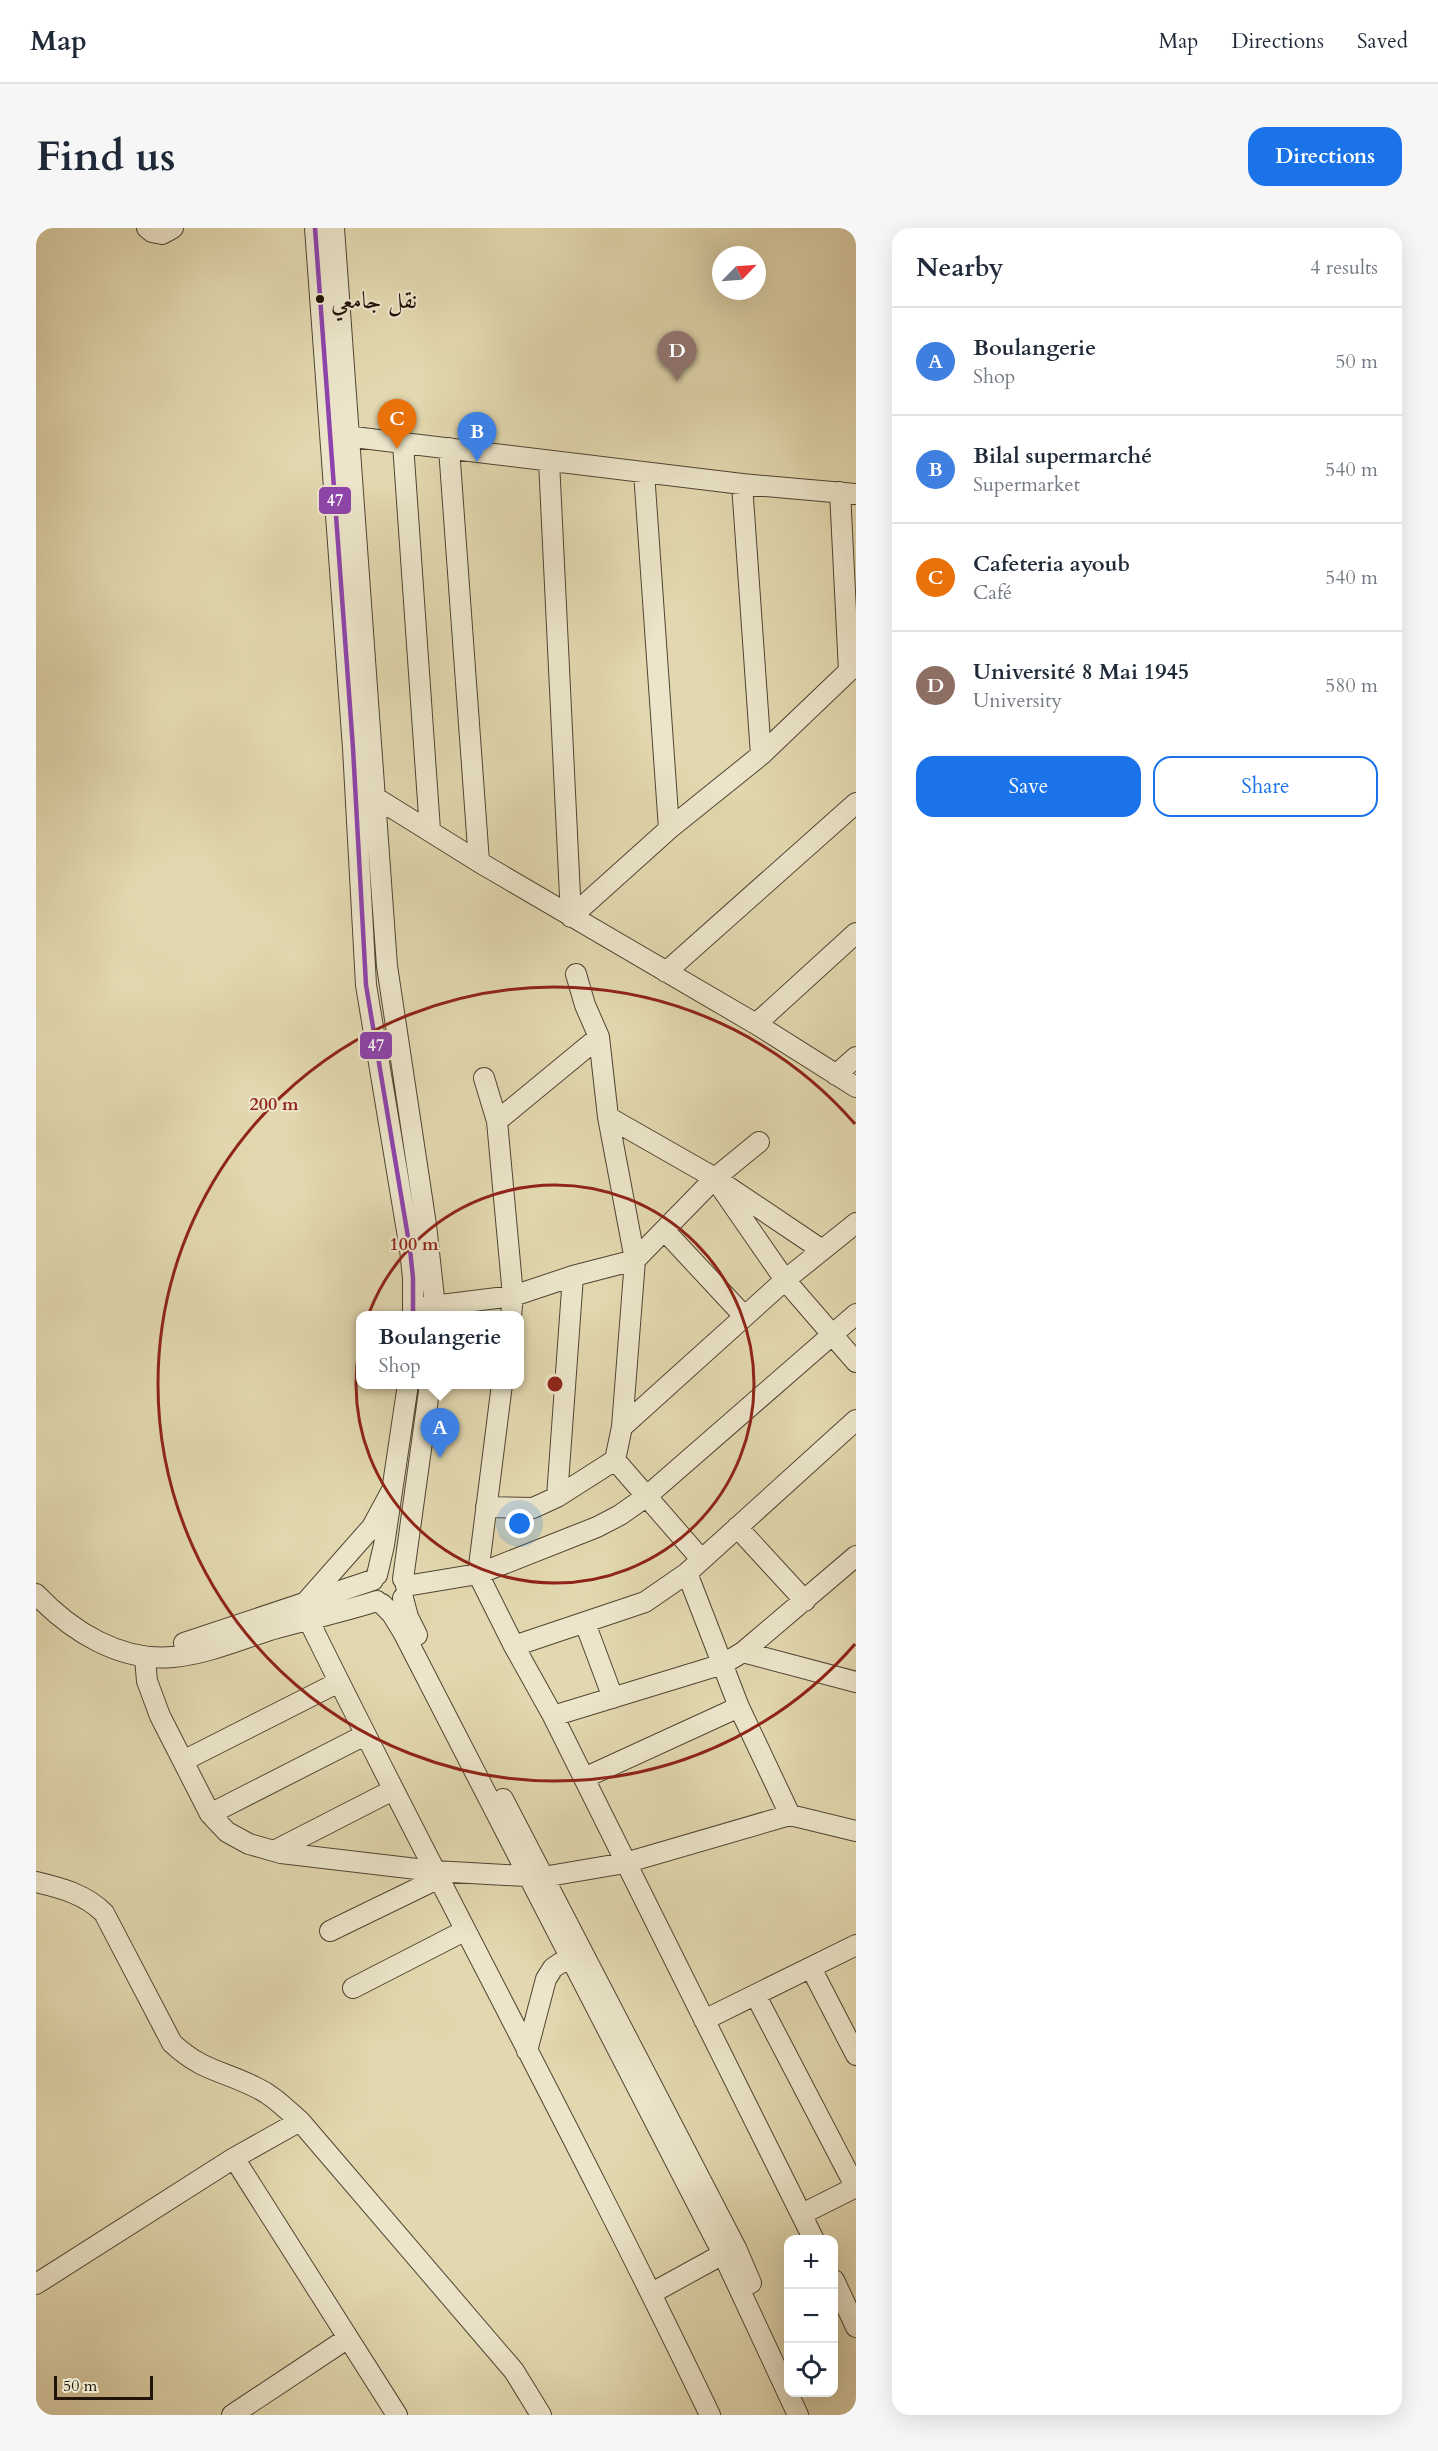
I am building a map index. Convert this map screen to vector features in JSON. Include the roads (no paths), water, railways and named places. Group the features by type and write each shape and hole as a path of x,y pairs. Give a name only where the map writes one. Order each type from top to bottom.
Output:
{"street":[{"path":"147,228 152,232 162,234 173,228"},
{"path":"315,228 328,435 355,785 366,985 410,1249 413,1311"},
{"path":"334,228 387,966 436,1311 513,1296 573,1276 635,1260 715,1178 759,1142"},
{"path":"328,435 742,484 848,493 853,669 760,754 669,829 571,917"},
{"path":"404,444 430,830"},
{"path":"449,448 479,862"},
{"path":"549,461 571,917"},
{"path":"644,472 669,829"},
{"path":"742,484 760,754"},
{"path":"355,785 571,917 756,1024 856,1087"},
{"path":"666,972 856,803"},
{"path":"756,1024 856,933"},
{"path":"486,1507 533,1508 557,1497 615,1460 622,1427 635,1260 608,1117 599,1037 585,1005 576,974"},
{"path":"496,1121 599,1037"},
{"path":"836,1075 856,1057"},
{"path":"484,1078 496,1121 513,1296 512,1311"},
{"path":"608,1117 715,1178 822,1250"},
{"path":"715,1178 785,1280 856,1362"},
{"path":"622,1427 785,1280 856,1223"},
{"path":"664,1230 744,1317"},
{"path":"557,1497 573,1276"},
{"path":"404,1587 478,1574 597,1527 620,1515 647,1496 856,1314"},
{"path":"407,1389 392,1490 372,1591 379,1602 392,1614 403,1632 735,2248 784,2356"},
{"path":"429,1389 404,1587 413,1628 535,1877 569,1957 723,2254 798,2415"},
{"path":"501,1389 478,1574 514,1647 553,1716 812,2235"},
{"path":"514,1647 645,1602 687,1573 856,1420"},
{"path":"615,1460 701,1559"},
{"path":"306,1611 372,1527 392,1490"},
{"path":"737,1527 805,1601"},
{"path":"553,1716 723,1664 743,1652 856,1556"},
{"path":"306,1611 388,1571 394,1572 404,1587"},
{"path":"687,1573 739,1707 790,1815"},
{"path":"36,1594 53,1612 84,1634 115,1649 145,1658 171,1647 306,1611 379,1602 394,1605 404,1587"},
{"path":"306,1611 365,1735 652,2293 710,2415"},
{"path":"585,1623 614,1698"},
{"path":"743,1652 856,1682"},
{"path":"145,1658 147,1681 152,1696 210,1814 227,1832 249,1844 274,1851 436,1875 535,1877 625,1863 790,1815 856,1831"},
{"path":"183,1761 339,1682"},
{"path":"584,1778 739,1707"},
{"path":"210,1814 365,1735"},
{"path":"274,1851 393,1790"},
{"path":"330,1931 436,1875"},
{"path":"36,1882 81,1895 104,1912 172,2043 189,2058 207,2069 257,2087 278,2101 300,2121 514,2371 541,2415"},
{"path":"353,1988 464,1931"},
{"path":"704,2020 856,1945"},
{"path":"527,2051 546,1979 553,1968 569,1957"},
{"path":"811,1968 856,2055"},
{"path":"756,1996 856,2188 802,2214"},
{"path":"36,2284 234,2158 300,2121"},
{"path":"234,2158 397,2415"},
{"path":"652,2293 723,2254"},
{"path":"838,2289 856,2327"},
{"path":"232,2415 348,2338"},
{"path":"802,2397 810,2415"}],"place":[{"name":"نقل جامعي","path":"320,299"},
{"name":"Université 8 Mai 1945","path":"677,381"},
{"name":"Cafeteria ayoub","path":"397,449"},
{"name":"Bilal supermarché","path":"477,462"},
{"name":"Boulangerie","path":"440,1458"}]}
